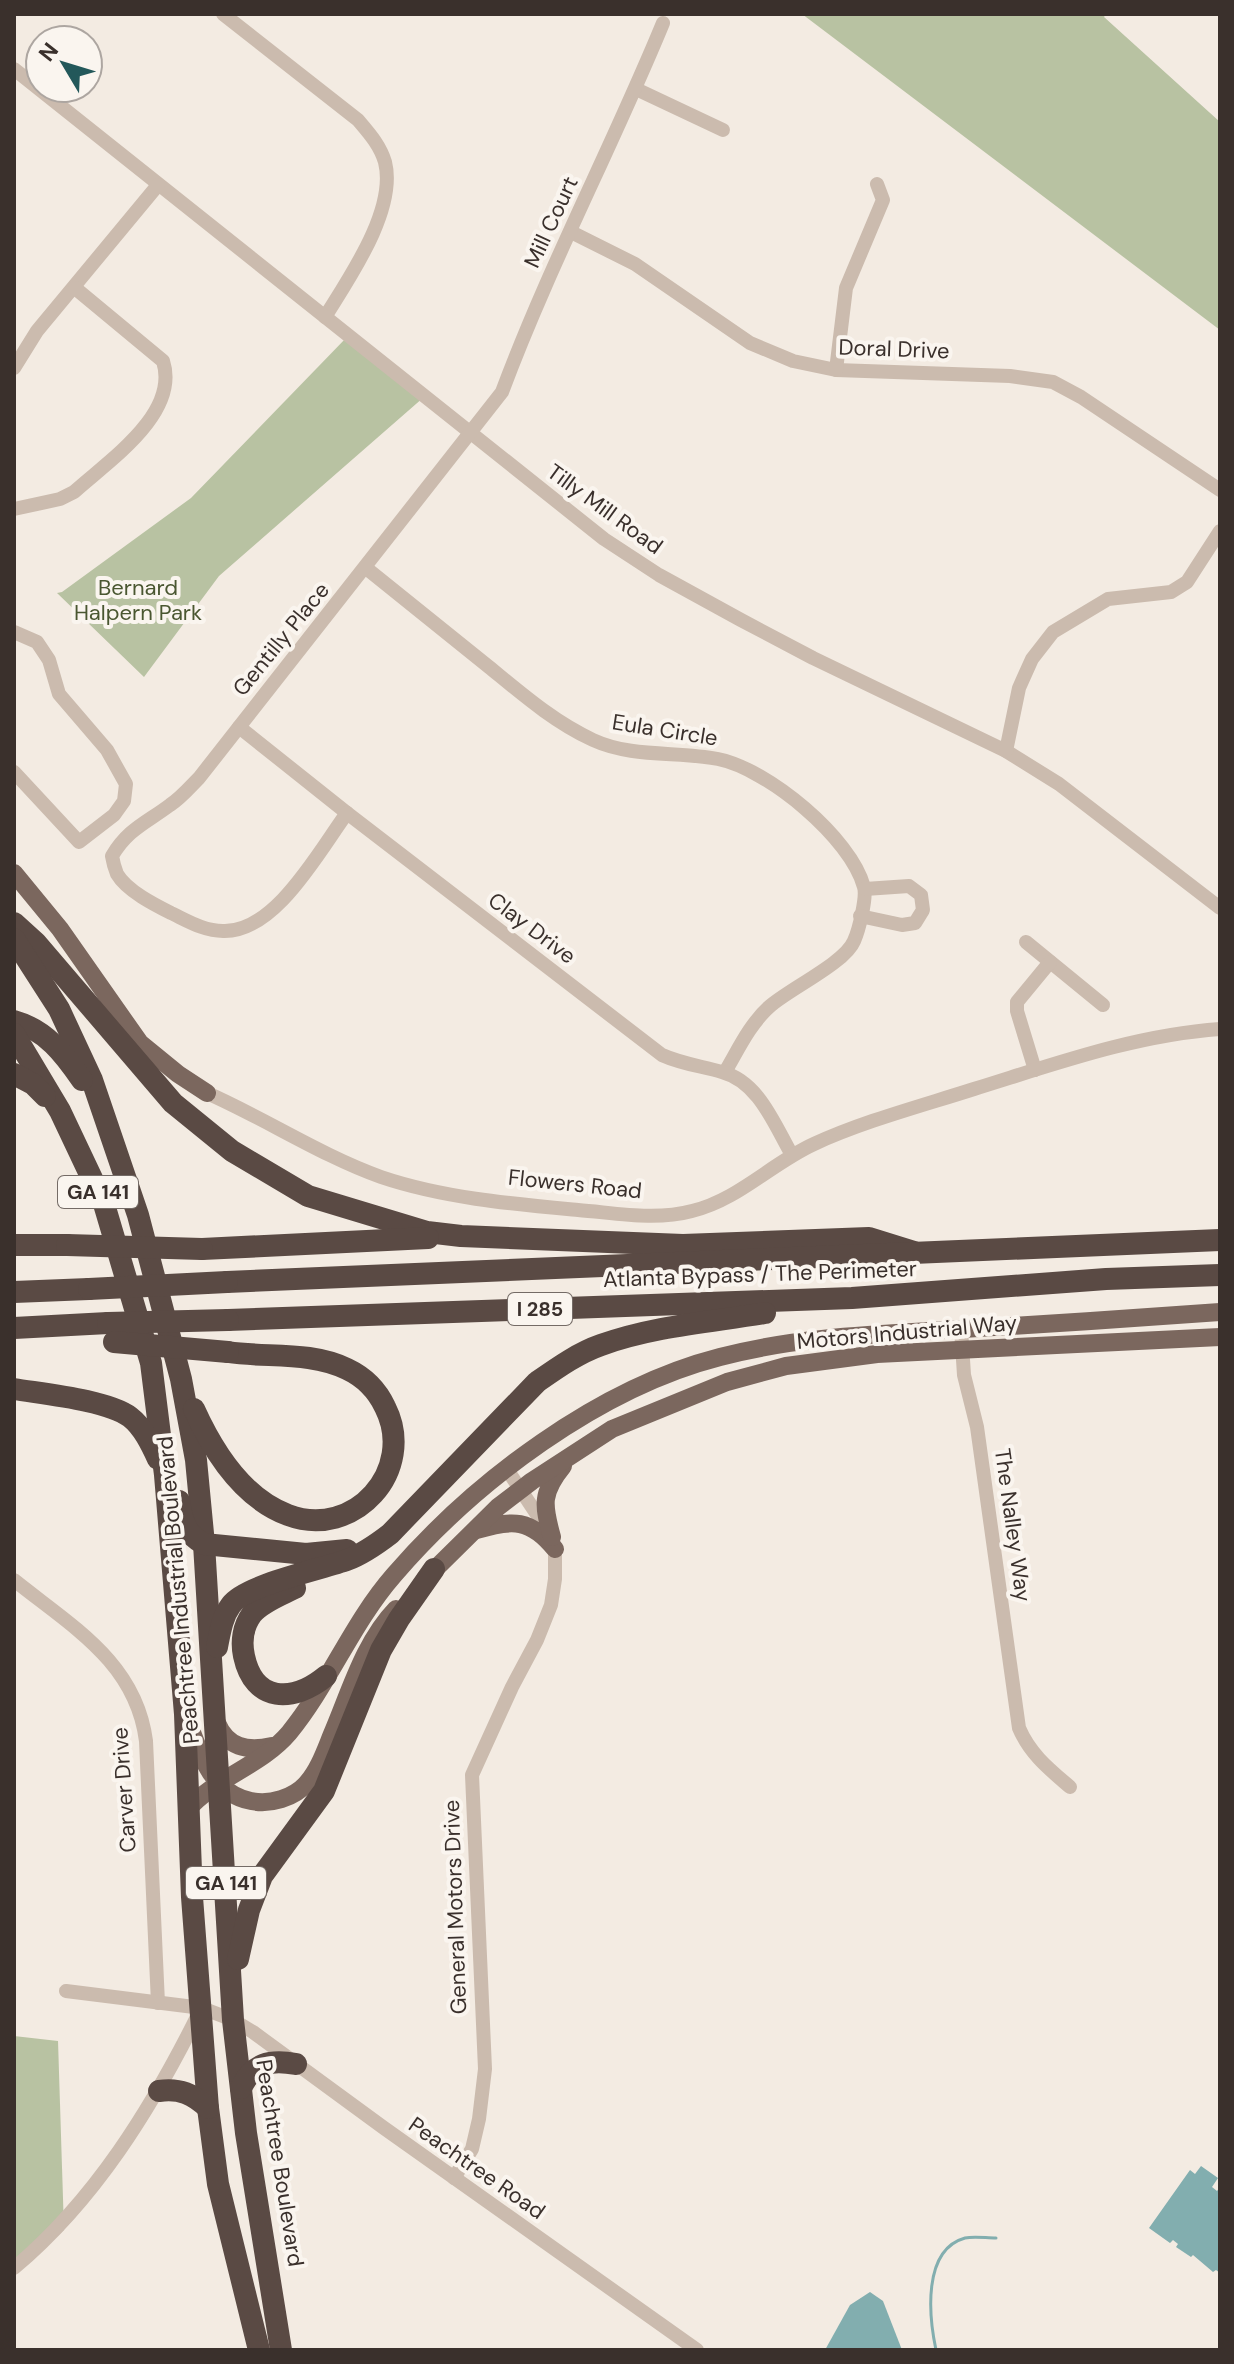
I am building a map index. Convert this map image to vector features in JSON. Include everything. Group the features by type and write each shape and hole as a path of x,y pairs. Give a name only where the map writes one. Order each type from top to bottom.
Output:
{"highway":[{"path":"14,923 36,943 173,1103 232,1151 308,1196 427,1232 461,1236 683,1245 869,1238 914,1252"},
{"name":"Peachtree Industrial Boulevard","path":"14,939 59,1009 81,1053 138,1215 181,1379 196,1460 204,1544 232,1984"},
{"path":"14,1021 33,1028 51,1041 81,1078 106,1119"},
{"name":"Peachtree Industrial Boulevard","path":"14,1034 60,1111 104,1204 151,1363 165,1475 185,1714 187,1810 202,2008"},
{"path":"14,1074 33,1084 60,1111"},
{"path":"14,1245 202,1249 461,1236"},
{"name":"Atlanta Bypass / The Perimeter","path":"14,1292 1220,1240"},
{"name":"Atlanta Bypass / The Perimeter","path":"111,1332 228,1320 852,1298 1106,1279 1220,1275"},
{"path":"326,1676 310,1687 288,1693 276,1693 253,1682 242,1648 244,1630 252,1614 261,1606 351,1559 390,1534 537,1382 562,1364 600,1345 655,1330 852,1298"},
{"path":"22,1328 111,1332 228,1352 299,1357 334,1364 356,1374 373,1387 389,1415 394,1449 383,1483 368,1501 340,1517 320,1521 299,1519 265,1504 244,1486 216,1451 181,1379"},
{"path":"151,1363 166,1408 182,1521 189,1533 204,1544 306,1554 346,1551 378,1536 415,1507"},
{"path":"14,1389 105,1406 121,1412 136,1422 145,1434 165,1475"},
{"path":"213,1671 221,1625 232,1604 257,1589 351,1559"},
{"path":"232,1984 249,1910 262,1876 324,1791 381,1650 434,1569"},
{"name":"Peachtree Boulevard","path":"232,1984 241,2088 281,2350"},
{"name":"GA 141","path":"202,2008 208,2108 218,2184 259,2350"},
{"path":"241,2088 249,2074 262,2064 273,2061 296,2064"},
{"path":"159,2091 182,2090 208,2108"}],"main road":[{"name":"Flowers Road","path":"14,873 60,929 140,1043 207,1093"},
{"name":"Motors Industrial Way","path":"187,1810 219,1782 278,1744 296,1722 361,1619 395,1574 438,1528 526,1452 602,1407 665,1376 719,1357 800,1341 1220,1312"},
{"name":"Motors Industrial Way","path":"185,1714 203,1763 219,1782 245,1800 256,1803 285,1798 307,1782 319,1765 377,1634 434,1569 498,1507 612,1429 727,1382 766,1371 877,1354 1220,1337"},
{"path":"554,1543 546,1514 548,1491 550,1483 573,1454"},
{"path":"474,1530 517,1522 554,1543"},
{"path":"217,1723 222,1734 240,1747 262,1748 278,1744"}],"street":[{"path":"223,14 358,120 375,139 385,162 387,186 381,211 370,239 325,317"},
{"name":"Mill Court","path":"472,434 502,392 527,326 663,23"},
{"name":"Tilly Mill Road","path":"14,69 563,508 659,575 813,658 1006,751 1059,784 1220,908"},
{"path":"636,89 723,130"},
{"path":"836,370 846,288 883,200 877,184"},
{"path":"14,368 37,331 158,185"},
{"name":"Doral Drive","path":"571,232 635,264 750,343 793,361 836,370 1010,376 1053,382 1081,397 1220,490"},
{"path":"14,509 60,499 74,492 144,428 157,411 163,395 167,372 163,361 75,288"},
{"name":"Gentilly Place","path":"347,813 292,888 262,920 225,932 205,929 158,906 118,876 112,856 121,840 173,804 199,778 472,434"},
{"path":"1006,751 1019,688 1032,659 1053,632 1108,599 1171,592 1187,582 1220,531"},
{"name":"Eula Circle","path":"366,568 547,714 595,741 630,751 720,759 743,767 777,788 821,823 844,848 865,889"},
{"path":"14,632 37,642 43,650 59,694 107,750 126,784 124,801 114,815 79,842 14,772"},
{"name":"Clay Drive","path":"239,727 662,1055 683,1064 725,1072 752,1087 792,1155"},
{"path":"725,1072 747,1034 767,1008 840,958 854,944 865,889 909,886 921,895 923,910 915,923 902,925 860,916"},
{"path":"1026,942 1103,1005"},
{"path":"1035,1070 1017,1002 1050,962"},
{"name":"Flowers Road","path":"207,1093 384,1178 514,1204 639,1216 681,1214 728,1197 792,1155 840,1133 1130,1042 1220,1029"},
{"name":"The Nalley Way","path":"961,1329 964,1375 977,1427 1019,1728 1026,1744 1042,1764 1070,1787"},
{"path":"506,1468 554,1543"},
{"name":"General Motors Drive","path":"454,2178 472,2149 485,2069 472,1775 551,1605 555,1579 554,1543"},
{"name":"Carver Drive","path":"14,1580 107,1655 125,1678 139,1709 146,1741 158,2003"},
{"name":"Peachtree Road","path":"66,1991 202,2008 233,2020 697,2350"},
{"path":"14,2268 71,2213 117,2156 159,2091 202,2008"}],"green space":[{"path":"802,14 1106,14 1104,17 1220,122 1220,330"},
{"name":"Bernard Halpern Park","path":"347,337 424,397 219,576 144,677 57,593 191,498"},
{"path":"14,2036 58,2041 64,2230 14,2273"}],"water":[{"path":"1201,2166 1218,2178 1212,2187 1217,2191 1220,2187 1220,2273 1216,2270 1213,2272 1193,2255 1191,2257 1176,2247 1178,2244 1173,2240 1170,2243 1149,2228 1190,2170 1195,2174"},
{"path":"870,2292 883,2301 902,2350 825,2350 850,2305"}],"waterway":[{"path":"936,2350 931,2303 935,2270 941,2256 951,2245 965,2238 996,2238"}]}
